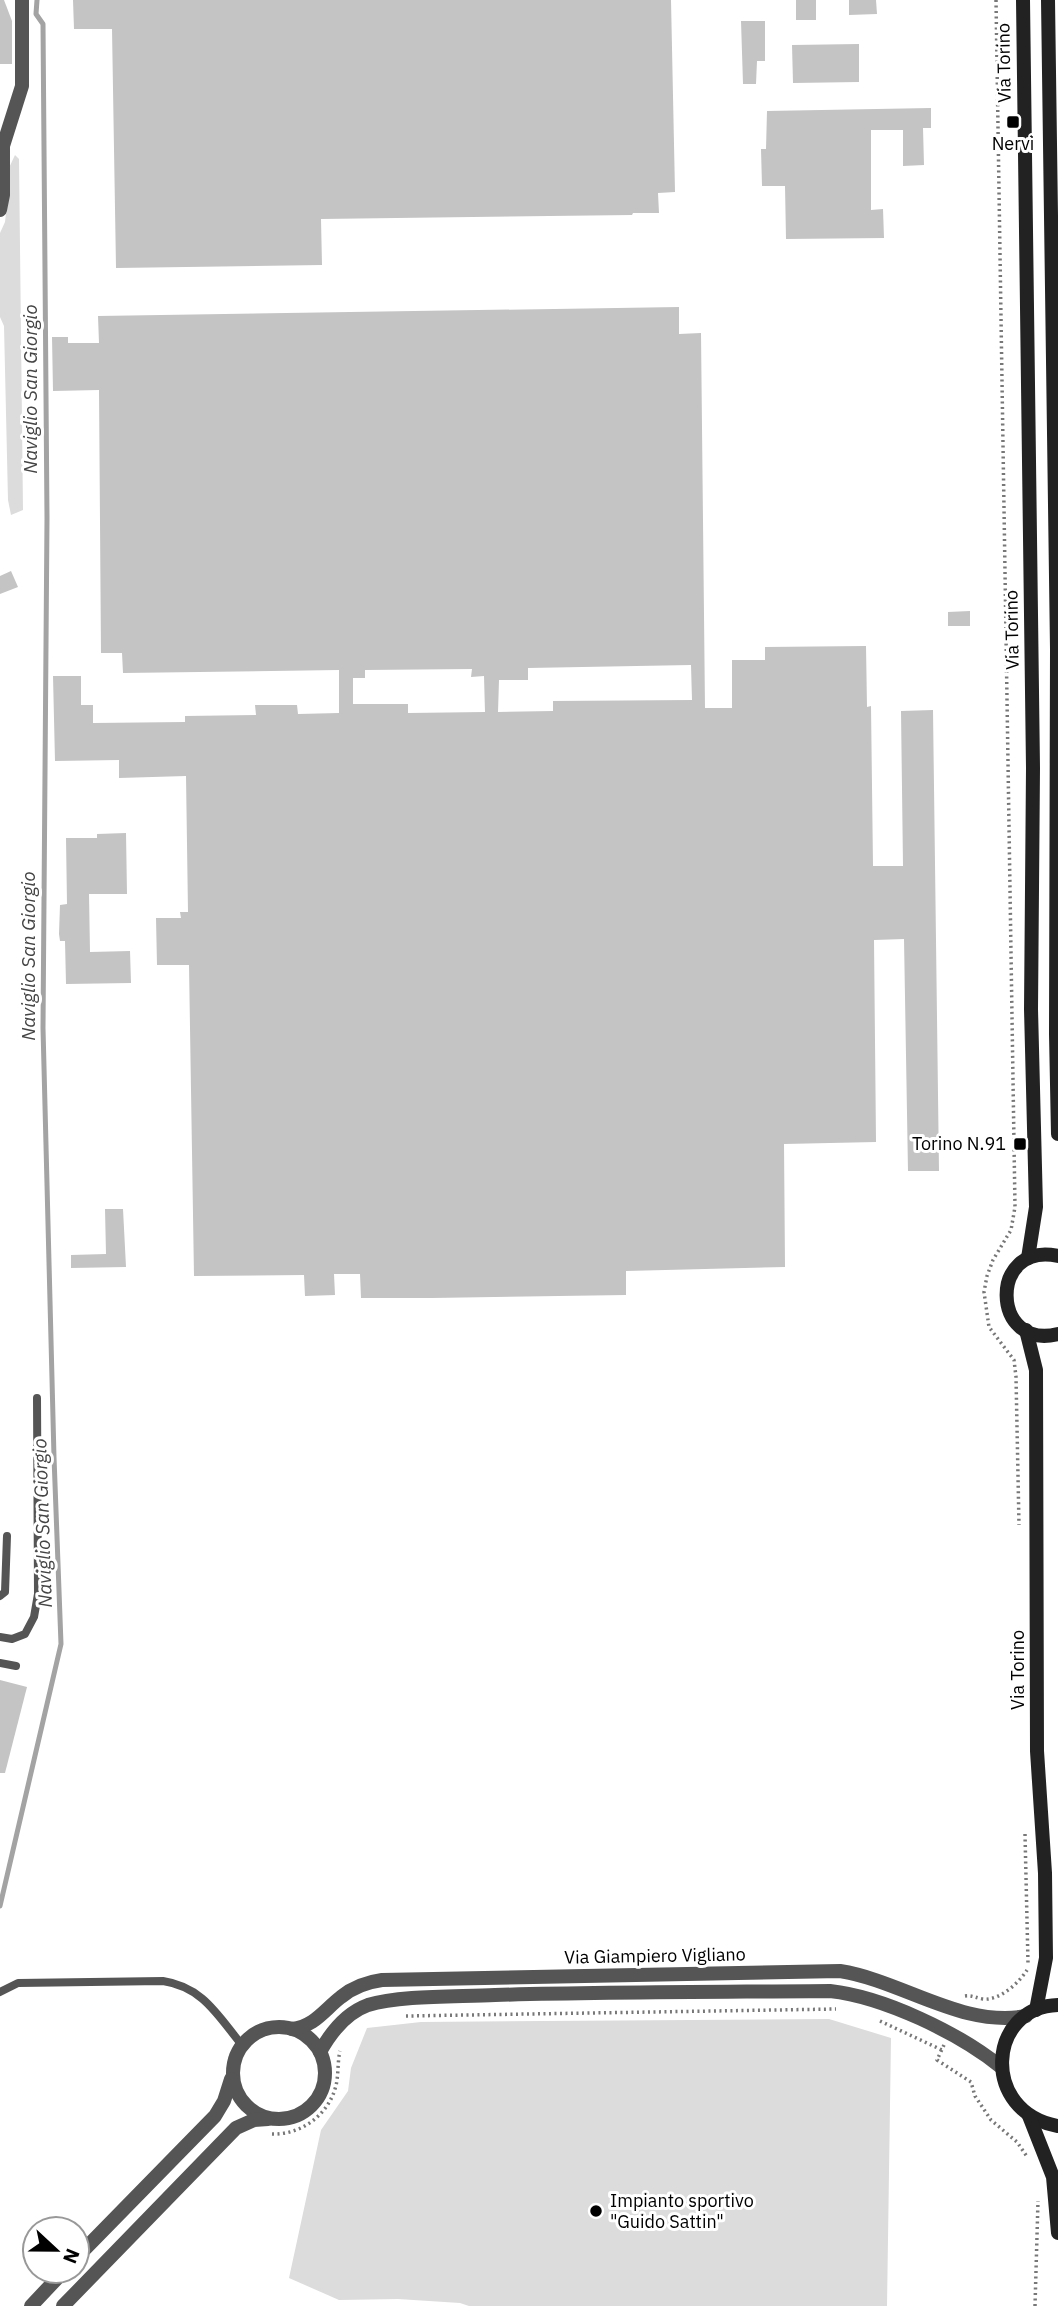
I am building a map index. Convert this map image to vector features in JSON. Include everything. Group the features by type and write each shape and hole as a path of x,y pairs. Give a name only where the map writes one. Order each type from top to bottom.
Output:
{"main road":[{"name":"Via Torino","path":"1023,0 1033,768 1031,1009 1036,1207 1028,1258"},
{"path":"1048,0 1058,780 1058,1134"},
{"path":"1058,1256 1038,1255 1028,1258 1014,1269 1006,1292 1009,1312 1018,1324 1044,1336 1058,1334"},
{"name":"Via Torino","path":"1026,1330 1035,1370 1037,1751 1045,1873 1046,1958 1031,2013"},
{"path":"1058,2005 1031,2013 1009,2036 1001,2067 1005,2086 1015,2103 1029,2116 1058,2126"},
{"path":"1029,2116 1053,2177 1058,2233"}],"street":[{"path":"0,211 3,195 3,146 22,86 22,0"},
{"name":"Via Giampiero Vigliano","path":"292,2029 303,2028 315,2022 355,1988 382,1980 840,1972 876,1979 983,2017 1004,2019 1031,2013"},
{"name":"Via Giampiero Vigliano","path":"320,2052 342,2021 365,2006 377,2003 442,1997 546,1994 830,1992 868,1998 978,2049 1001,2067"},
{"path":"63,2306 236,2128 254,2120 268,2126 298,2115 310,2107 319,2095 325,2066 312,2040 292,2029 269,2028 254,2034 242,2045 235,2059 226,2095 215,2116 91,2244"},
{"path":"233,2074 235,2090 243,2103 268,2126"},
{"path":"31,2306 51,2285"}],"lane":[{"path":"1054,522 1058,542"},
{"path":"0,1637 12,1639 25,1634 34,1617 38,1594 37,1398"},
{"path":"0,1596 5,1592 7,1536"},
{"path":"0,1663 16,1666"},
{"path":"0,1992 18,1983 177,1983 188,1987 204,1999 242,2045"}],"path":[{"path":"996,0 1015,1207 1011,1230 993,1260 984,1292 989,1327 1014,1360 1019,1530"},
{"path":"959,2010 965,1996 983,1999 999,1995 1027,1970 1025,1822"},
{"path":"406,2016 841,2010"},
{"path":"873,2017 942,2050"},
{"path":"949,2034 937,2060 971,2082 975,2096 991,2120 1017,2143 1029,2160"},
{"path":"268,2126 290,2132 304,2127 324,2109 336,2088 340,2052 345,2042"},
{"path":"1035,2306 1038,2192"}],"shaded area":[{"path":"15,155 19,159 23,510 11,515 8,500 4,326 0,317 0,233 5,222 8,170"},
{"name":"Impianto sportivo \"Guido Sattin\"","path":"829,2019 891,2038 887,2306 469,2306 460,2303 398,2299 339,2300 289,2278 321,2130 348,2091 351,2068 367,2028 421,2022"}],"building":[{"path":"0,0 4,0 12,21 12,64 0,64"},
{"path":"73,0 671,0 675,192 658,193 659,213 321,219 322,265 116,268 112,29 74,29"},
{"path":"796,0 816,0 816,20 796,20"},
{"path":"849,0 876,0 877,14 849,15"},
{"path":"741,21 765,21 765,61 757,61 756,84 743,84"},
{"path":"859,44 859,82 793,83 792,45"},
{"path":"931,108 931,128 923,128 924,165 903,166 903,130 871,130 871,210 883,209 884,238 786,239 785,186 762,186 761,149 766,149 767,111"},
{"path":"679,307 679,334 701,333 705,708 732,708 732,660 765,660 765,647 866,646 867,707 871,706 873,866 903,866 901,711 933,710 939,1171 908,1171 904,939 874,940 876,1142 784,1144 785,1267 626,1271 626,1295 432,1298 361,1298 360,1274 334,1274 335,1295 305,1296 304,1275 194,1276 189,965 157,965 156,918 181,918 180,912 188,912 186,776 119,778 119,760 55,761 53,676 81,676 81,705 93,705 93,723 185,722 185,716 256,715 255,705 297,705 298,714 339,713 339,670 123,673 122,653 101,653 99,390 53,391 52,337 68,337 68,343 99,343 98,316","holes":["691,665 692,700 553,701 553,711 498,712 499,680 528,680 528,668","472,669 471,677 484,676 485,712 408,713 408,704 353,704 353,678 365,678 365,670"]},
{"path":"11,571 18,587 0,594 0,576"},
{"path":"970,611 970,626 948,626 948,612"},
{"path":"126,833 127,894 89,894 90,952 130,951 131,983 66,984 65,941 60,941 59,934 60,905 67,904 66,838 97,838 97,834"},
{"path":"105,1209 123,1209 126,1267 71,1268 71,1255 106,1254"},
{"path":"0,1680 27,1687 5,1773 0,1773"}],"waterway":[{"name":"Naviglio San Giorgio","path":"0,1906 61,1644 43,1028 47,518 43,24 36,14 37,0"}],"place":[{"name":"Nervi","path":"1013,122"},
{"name":"Torino N.91","path":"1020,1144"},
{"name":"Impianto sportivo \"Guido Sattin\"","path":"596,2211"}]}
